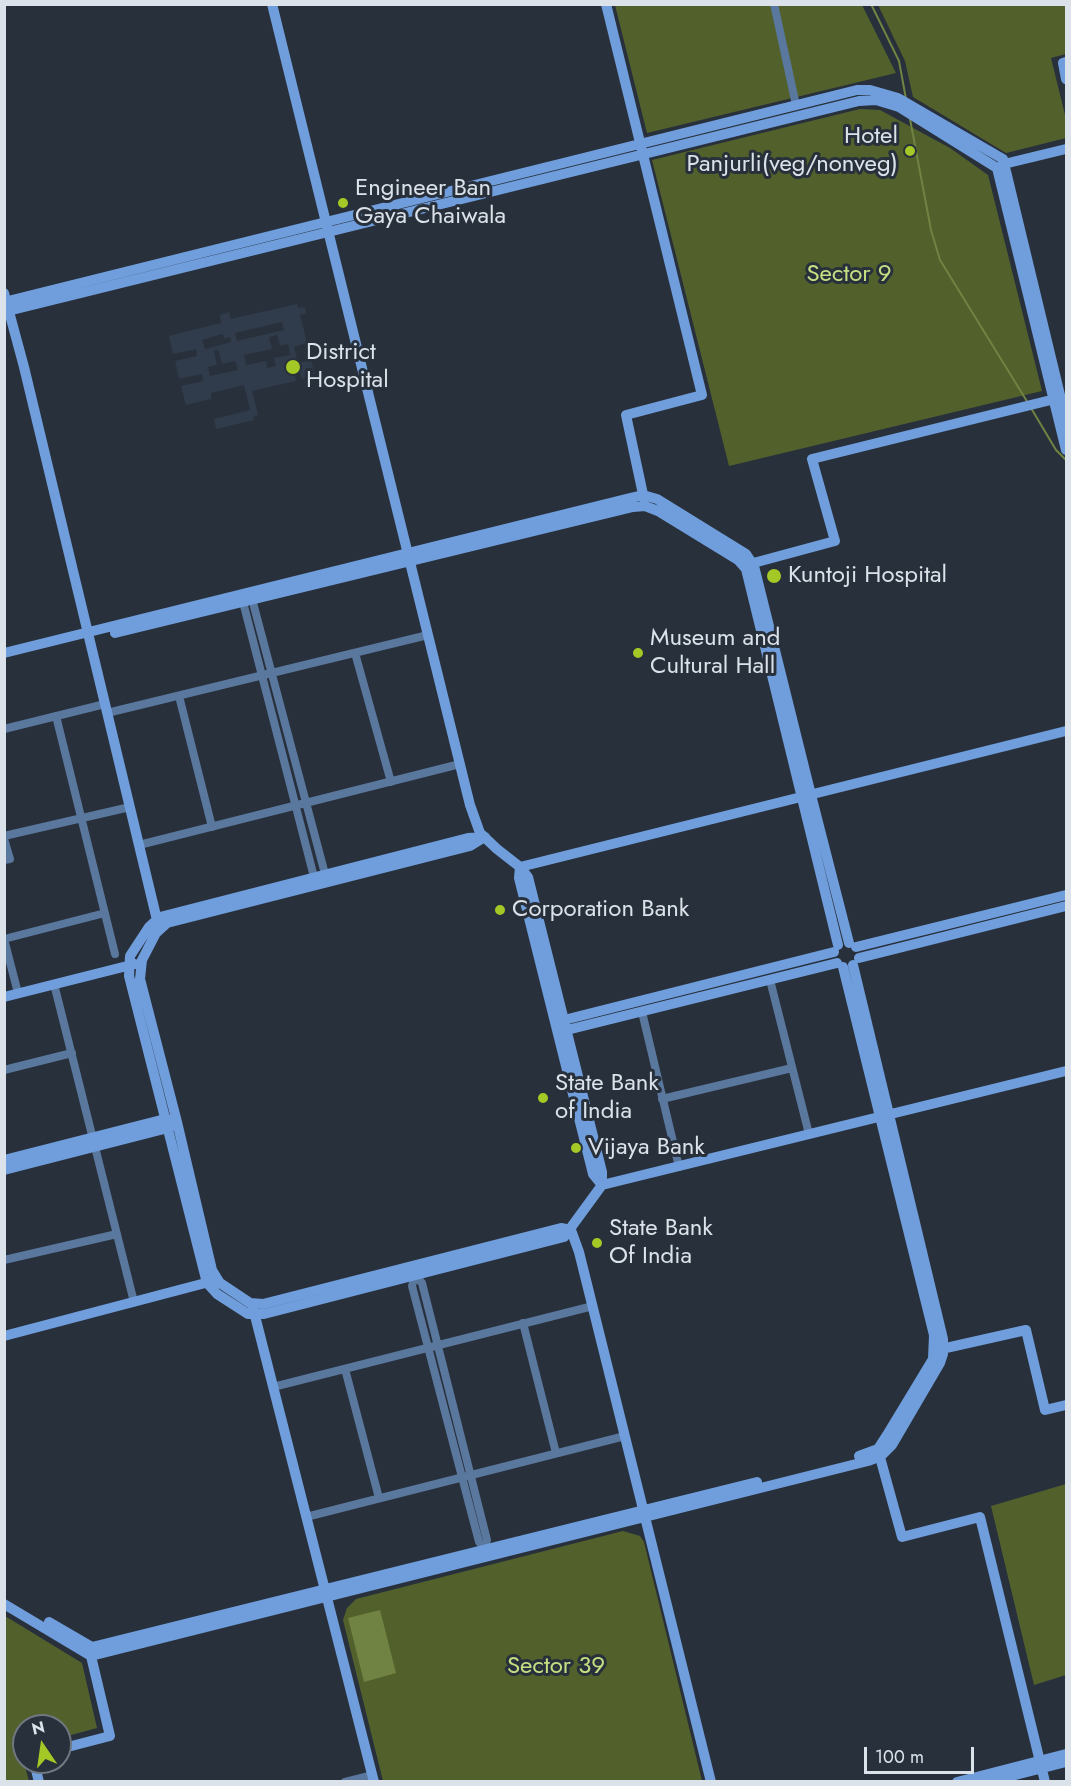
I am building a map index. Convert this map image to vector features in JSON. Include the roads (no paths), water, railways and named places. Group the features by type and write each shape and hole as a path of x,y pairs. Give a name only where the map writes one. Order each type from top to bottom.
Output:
{"street":[{"path":"272,4 470,805 480,832 496,849 520,867"},
{"path":"606,4 702,395 626,415 644,500 658,511 748,565 835,541 812,459 1060,398"},
{"path":"774,4 796,105"},
{"path":"1066,62 1063,63 1066,79"},
{"path":"641,149 796,105 857,90 870,90 1003,159 1001,166 1066,420"},
{"path":"160,923 6,304 641,149 860,101 876,100 898,103"},
{"path":"1001,166 1066,149"},
{"path":"1060,398 1066,449"},
{"path":"4,653 88,636 247,598 408,556 633,507 644,500"},
{"path":"4,1604 92,1651 868,1461 892,1445 940,1363 939,1349 943,1339 806,796 746,569 748,565"},
{"path":"247,598 271,673 306,803 319,876"},
{"path":"247,598 262,675 296,806 319,876"},
{"path":"4,729 56,716 179,696 428,635"},
{"path":"4,660 88,636"},
{"path":"355,653 391,782"},
{"path":"179,696 212,827"},
{"path":"56,716 115,954"},
{"path":"520,867 1066,731"},
{"path":"139,845 460,764"},
{"path":"4,860 10,859 4,838 130,807"},
{"path":"485,837 470,846 148,927 130,956 129,976 212,1270 220,1283 264,1314 564,1237 602,1185 603,1172 519,878 520,867"},
{"path":"485,837 468,838 160,917 160,923 142,962 140,979 170,1123 207,1283 217,1294 248,1314 263,1304 561,1228 571,1230"},
{"path":"563,1026 846,955 1066,895"},
{"path":"563,1026 642,1011 770,980 846,955 1066,906"},
{"path":"18,993 4,939 105,913"},
{"path":"4,997 142,962"},
{"path":"770,980 809,1134"},
{"path":"54,984 134,1302"},
{"path":"642,1011 679,1167"},
{"path":"4,1070 72,1053"},
{"path":"662,1099 792,1068"},
{"path":"602,1185 1066,1071"},
{"path":"4,1160 94,1142 170,1123"},
{"path":"4,1170 94,1142"},
{"path":"571,1230 593,1305 711,1782"},
{"path":"4,1260 117,1234"},
{"path":"415,1275 422,1284 438,1345 487,1540 485,1549"},
{"path":"415,1275 412,1286 478,1542 485,1549"},
{"path":"5,1333 218,1280"},
{"path":"273,1387 593,1305"},
{"path":"254,1308 373,1778 345,1782"},
{"path":"523,1323 556,1453"},
{"path":"939,1349 1026,1330 1045,1410 1066,1405"},
{"path":"345,1369 379,1498"},
{"path":"306,1517 625,1436"},
{"path":"879,1453 902,1537 980,1516 1045,1782"},
{"path":"326,1593 485,1549 644,1514"},
{"path":"4,1597 92,1651 110,1736 72,1746"},
{"path":"988,1782 1041,1765 1066,1754"},
{"path":"957,1782 1066,1762"}],"waterway":[{"path":"871,4 899,61 906,99"},
{"path":"910,119 931,230 940,260 1028,403"},
{"path":"1031,408 1056,450 1066,460"}],"place":[{"name":"Hotel Panjurli(veg/nonveg)","path":"910,151"},
{"name":"Engineer Ban Gaya Chaiwala","path":"343,203"},
{"name":"District Hospital","path":"293,367"},
{"name":"Kuntoji Hospital","path":"774,576"},
{"name":"Museum and Cultural Hall","path":"638,653"},
{"name":"Corporation Bank","path":"500,910"},
{"name":"State Bank of India","path":"543,1098"},
{"name":"Vijaya Bank","path":"576,1148"},
{"name":"State Bank Of India","path":"597,1243"}],"park label":[{"name":"Sector 9","path":"849,275"},
{"name":"Sector 39","path":"556,1667"}]}
